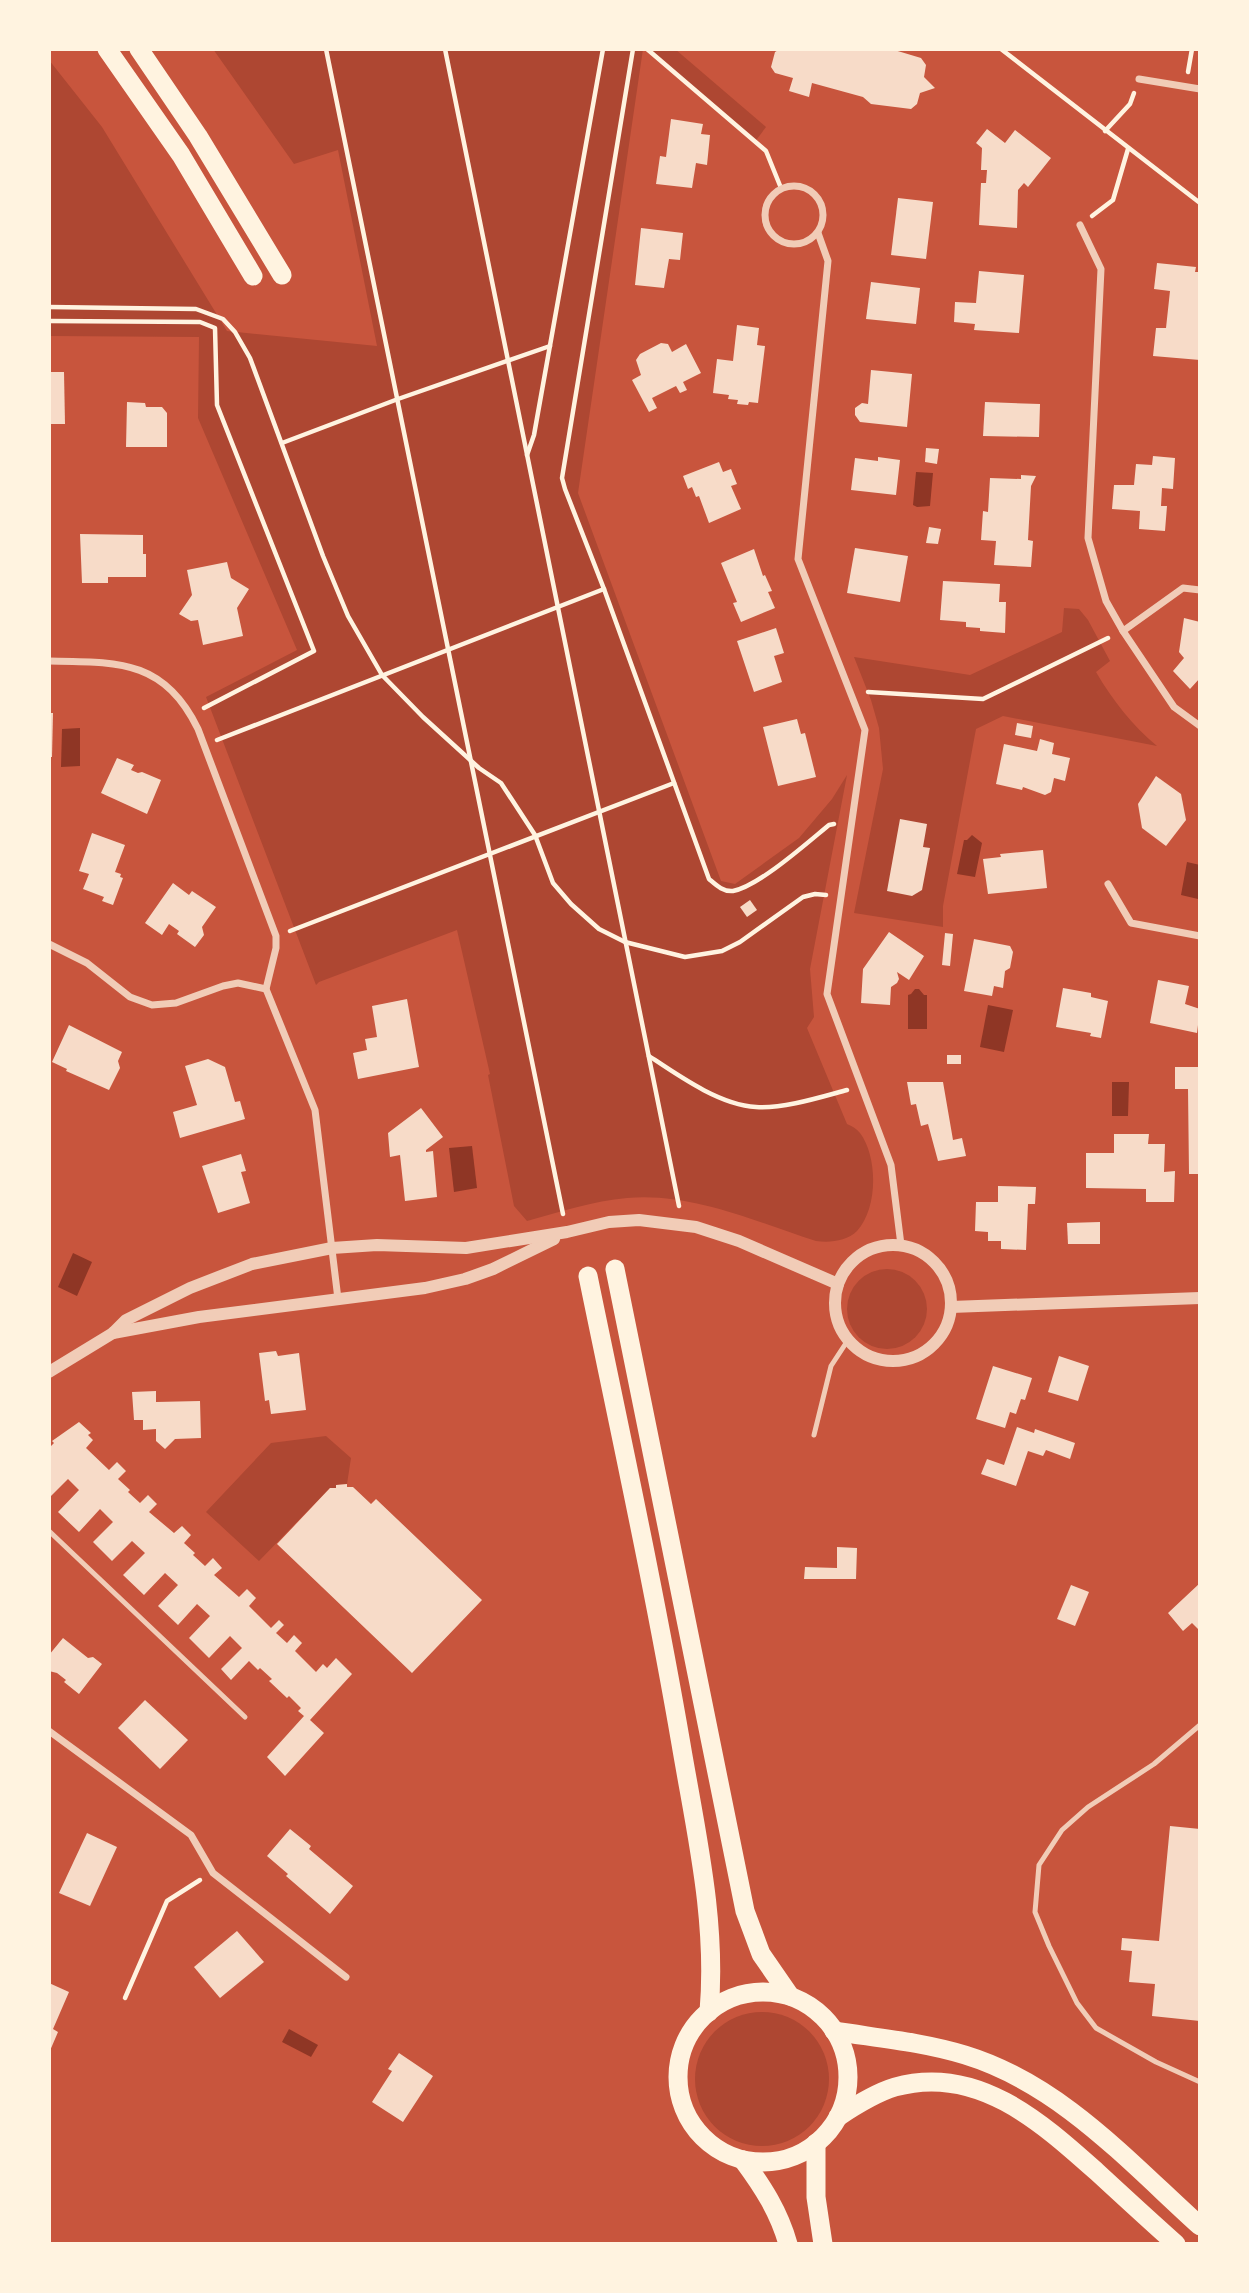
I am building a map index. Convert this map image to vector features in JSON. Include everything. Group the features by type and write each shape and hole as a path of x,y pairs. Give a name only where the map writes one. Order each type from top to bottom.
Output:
{"highway":[{"path":"107,49 181,155 253,276"},
{"path":"139,49 198,136 282,275"},
{"path":"615,1269 745,1911 761,1954 789,1996"},
{"path":"589,1276 670,1681 703,1873 711,1945 709,2012"},
{"path":"838,2117 847,2092 845,2054 834,2031 815,2010 789,1996 747,1993 733,1997 709,2012 690,2034 680,2060 678,2075 682,2103 688,2117 705,2140 743,2160 765,2162 787,2159 816,2143 838,2117 870,2098 908,2084 953,2084 1002,2099 1041,2124 1176,2244"},
{"path":"834,2031 925,2045 966,2055 1037,2086 1088,2124 1200,2226"},
{"path":"816,2143 816,2197 822,2244"},
{"path":"743,2160 767,2192 788,2244"}],"street":[{"path":"1139,79 1200,89"},
{"path":"818,233 802,243 792,245 775,237 765,221 768,201 781,188 800,186 817,196 824,214 818,233 828,261 798,559 865,730 827,994 891,1165 901,1245"},
{"path":"1080,225 1101,269 1088,538 1106,601 1123,631 1174,707 1200,726"},
{"path":"1123,631 1183,588 1200,590"},
{"path":"49,661 134,667 160,680 191,715 276,936 276,948 266,989 315,1110 338,1298"},
{"path":"1108,884 1131,923 1200,936"},
{"path":"49,944 87,963 130,997 152,1004 177,1003 223,986 238,984 266,989"},
{"path":"49,1372 113,1333 126,1320 223,1274 276,1258 332,1248 377,1245 466,1248 567,1232 609,1222 639,1220 683,1224 739,1241 838,1284"},
{"path":"113,1333 199,1317 393,1293 465,1279 493,1269 567,1232"},
{"path":"901,1245 917,1250 932,1260 943,1274 951,1307 946,1326 935,1343 920,1355 901,1361 881,1360 863,1353 848,1340 838,1323 835,1303 838,1284 848,1266 863,1253 881,1246 901,1245"},
{"path":"951,1307 1200,1298"},
{"path":"49,1731 191,1835 213,1872 346,1977"}],"lane":[{"path":"814,1435 831,1366 848,1340"},
{"path":"49,1531 245,1717"},
{"path":"1200,1724 1154,1765 1088,1807 1062,1830 1040,1865 1035,1912 1077,2003 1096,2028 1156,2062 1200,2082"}],"path":[{"path":"326,49 567,1232"},
{"path":"445,49 683,1224"},
{"path":"526,456 534,435 603,49"},
{"path":"633,49 562,478 565,489 709,879 722,890 733,891 758,880 829,825 852,821"},
{"path":"647,49 766,151 781,188"},
{"path":"1001,49 1200,203"},
{"path":"1105,131 1130,104 1139,79"},
{"path":"1080,225 1113,200 1128,149"},
{"path":"49,307 196,309 223,319 235,332 250,358 348,616 382,675 423,718 479,768 501,783 534,835 553,883 571,904 599,929 625,942 685,957 705,956 740,942 803,897 815,894 841,897"},
{"path":"49,321 200,321 215,328 217,405 314,651 191,715"},
{"path":"281,444 398,399 550,346"},
{"path":"204,745 604,589"},
{"path":"850,691 983,699 1123,631"},
{"path":"276,936 674,783"},
{"path":"649,1056 688,1082 722,1098 754,1107 770,1107 830,1095 861,1085"},
{"path":"125,1998 167,1901 213,1872"}],"shaded area":[{"path":"213,49 643,49 578,493 721,881 735,884 799,838 832,799 847,775 810,969 814,1017 807,1028 847,1124 860,1133 870,1155 873,1182 869,1209 857,1231 848,1237 816,1241 723,1210 651,1197 602,1202 527,1221 514,1206 488,1075 490,1074 457,930 316,985 206,697 297,650 198,418 199,337 49,336 49,60 102,127 227,331 377,346 338,150 294,164"},
{"path":"644,49 675,49 766,127 754,143"},
{"path":"916,472 933,473 930,506 913,505"},
{"path":"1064,608 1079,609 1088,620 1110,661 1096,672 1124,712 1157,746 1003,716 976,729 943,906 943,927 854,913 883,769 879,728 854,657 970,675 1062,632"},
{"path":"80,728 80,766 61,767 62,729"},
{"path":"972,835 982,843 975,877 957,874 964,840"},
{"path":"1187,862 1200,865 1198,899 1181,895"},
{"path":"915,989 927,995 927,1029 908,1029 908,995"},
{"path":"988,1005 1013,1010 1004,1052 980,1047"},
{"path":"1112,1082 1129,1082 1128,1116 1112,1116"},
{"path":"472,1146 477,1188 454,1192 449,1148"},
{"path":"73,1253 92,1262 77,1296 58,1287"},
{"path":"887,1269 902,1272 915,1281 924,1294 927,1309 924,1324 915,1337 902,1346 887,1349 872,1346 859,1337 850,1324 847,1309 850,1294 859,1281 872,1272"},
{"path":"326,1436 351,1458 347,1484 330,1488 259,1561 206,1512 271,1443"},
{"path":"762,2012 788,2017 810,2031 824,2053 829,2079 824,2105 810,2127 788,2141 762,2146 736,2141 714,2127 700,2105 695,2079 700,2053 714,2031 736,2017"},
{"path":"289,2029 318,2045 311,2057 282,2042"}],"building":[{"path":"780,49 891,49 921,58 926,65 924,77 935,88 920,93 917,104 911,109 871,104 863,97 812,83 809,97 789,91 793,78 775,73 771,67 775,52"},
{"path":"671,119 703,124 701,134 710,135 707,165 696,163 692,188 656,184 660,156 666,157"},
{"path":"987,129 1005,143 1015,130 1051,158 1028,187 1024,183 1018,190 1017,228 979,225 981,183 986,183 987,170 981,170 982,148 976,143"},
{"path":"898,198 933,202 926,259 891,255"},
{"path":"641,228 683,233 680,260 669,259 664,288 635,285"},
{"path":"1157,263 1196,267 1195,272 1200,272 1200,360 1153,356 1156,328 1166,328 1170,291 1154,289"},
{"path":"979,271 1024,275 1019,333 974,330 975,324 954,322 955,302 976,303"},
{"path":"871,282 920,288 916,324 866,319"},
{"path":"737,325 759,328 757,345 765,346 758,403 737,404 738,400 728,399 729,395 713,393 717,359 733,361"},
{"path":"661,343 668,344 672,352 686,344 701,373 683,382 687,390 680,393 676,386 652,398 657,408 649,412 632,380 641,375 636,360 640,354"},
{"path":"871,370 912,374 907,427 860,422 855,415 855,408 862,403 868,404"},
{"path":"49,372 64,372 65,424 49,424"},
{"path":"127,402 145,403 146,407 162,407 167,413 167,447 126,447"},
{"path":"985,402 1040,404 1039,437 983,436"},
{"path":"926,448 939,449 937,464 925,462"},
{"path":"1153,456 1175,458 1173,489 1162,488 1161,506 1167,506 1165,531 1139,529 1140,511 1112,509 1114,485 1134,485 1136,464 1152,465"},
{"path":"878,457 900,460 896,495 851,490 855,458 878,461"},
{"path":"719,462 723,472 731,469 737,484 731,486 741,509 709,523 699,496 696,497 692,487 688,489 683,476"},
{"path":"1021,475 1036,476 1031,486 1028,540 1033,541 1031,567 994,565 996,541 981,540 983,511 988,512 990,478 1021,479"},
{"path":"929,527 941,529 938,544 926,543"},
{"path":"80,534 143,535 146,577 108,577 108,583 82,583"},
{"path":"855,548 908,556 900,602 847,593"},
{"path":"754,549 763,576 765,575 772,591 768,592 775,608 741,622 733,603 737,602 721,563"},
{"path":"227,562 231,578 249,589 237,608 243,636 203,645 198,620 191,621 179,614 192,595 187,570"},
{"path":"943,581 1000,584 999,602 1006,602 1005,633 980,631 980,628 966,627 966,622 940,620"},
{"path":"1184,618 1200,622 1200,678 1190,689 1173,671 1184,658 1179,652"},
{"path":"776,628 784,653 774,656 782,682 754,692 737,641"},
{"path":"49,713 53,713 52,757 49,757"},
{"path":"797,719 801,734 805,733 816,777 778,786 763,727"},
{"path":"1017,723 1033,726 1031,738 1015,735"},
{"path":"1040,739 1054,743 1052,754 1070,758 1065,781 1054,778 1051,792 1045,795 1023,787 1022,790 996,784 1004,744 1037,751"},
{"path":"117,758 134,765 131,770 161,780 147,814 101,793"},
{"path":"1156,776 1181,794 1186,820 1166,846 1142,828 1138,804"},
{"path":"900,819 927,824 923,847 930,848 922,890 912,896 887,891"},
{"path":"92,833 125,845 115,872 123,878 113,905 102,901 104,897 83,889 89,874 79,871"},
{"path":"1043,850 1047,888 988,894 983,859 1001,857 1000,854"},
{"path":"173,883 189,895 192,891 216,907 202,927 204,935 195,947 177,934 179,931 169,924 162,935 145,923"},
{"path":"750,900 757,910 747,917 740,907"},
{"path":"889,932 924,956 909,980 897,972 899,979 891,987 890,1005 861,1003 863,969"},
{"path":"945,933 953,934 950,966 942,965"},
{"path":"974,939 1010,946 1013,952 1010,968 1005,971 1003,988 994,986 992,996 964,991"},
{"path":"1158,980 1189,986 1185,1004 1200,1009 1197,1033 1150,1023"},
{"path":"1063,988 1091,993 1091,997 1108,1001 1101,1038 1090,1036 1091,1033 1056,1027"},
{"path":"407,999 419,1067 358,1079 353,1053 367,1050 365,1039 377,1037 372,1006"},
{"path":"69,1025 122,1052 118,1061 120,1068 109,1090 52,1062"},
{"path":"947,1055 961,1055 961,1064 947,1064"},
{"path":"208,1059 225,1067 235,1102 240,1101 245,1119 180,1138 173,1112 197,1105 185,1066"},
{"path":"1175,1067 1200,1067 1200,1174 1189,1174 1188,1089 1175,1089"},
{"path":"907,1082 943,1082 953,1140 962,1138 966,1156 938,1161 928,1124 921,1126 916,1104 911,1105"},
{"path":"421,1108 443,1137 426,1150 433,1151 437,1197 405,1201 400,1155 390,1157 388,1133"},
{"path":"1114,1134 1149,1134 1148,1144 1165,1144 1164,1172 1175,1171 1174,1202 1146,1202 1146,1189 1086,1188 1086,1153 1114,1153"},
{"path":"241,1154 246,1171 241,1172 250,1203 218,1213 202,1166"},
{"path":"998,1186 1036,1187 1035,1204 1028,1204 1026,1250 1001,1249 1001,1241 988,1241 988,1232 975,1231 976,1202 998,1202"},
{"path":"1100,1222 1100,1244 1068,1244 1067,1223"},
{"path":"276,1351 278,1356 299,1353 306,1410 271,1414 269,1400 265,1401 259,1353"},
{"path":"1059,1356 1089,1366 1078,1401 1048,1392"},
{"path":"993,1366 1032,1378 1025,1400 1021,1399 1016,1414 1010,1412 1005,1428 976,1419"},
{"path":"156,1391 156,1402 200,1401 201,1438 175,1439 165,1449 156,1441 156,1429 143,1430 143,1420 134,1420 132,1392"},
{"path":"79,1422 91,1433 88,1435 93,1440 86,1448 109,1470 117,1462 126,1471 118,1479 130,1490 128,1492 140,1503 148,1495 157,1504 149,1512 174,1533 182,1526 191,1535 184,1543 195,1553 193,1555 205,1566 213,1558 222,1568 214,1575 239,1597 247,1589 256,1598 249,1606 271,1628 279,1620 284,1625 276,1633 287,1643 294,1635 302,1643 295,1651 316,1672 323,1664 327,1668 336,1658 352,1674 310,1720 324,1733 285,1776 267,1757 304,1716 298,1711 301,1708 269,1681 272,1679 260,1668 258,1670 249,1661 231,1680 221,1669 242,1648 230,1636 209,1658 189,1638 210,1616 197,1604 178,1625 158,1606 178,1585 165,1573 144,1595 123,1575 145,1553 132,1541 112,1561 93,1542 113,1522 100,1509 79,1532 58,1512 79,1490 68,1479 49,1498 49,1448 54,1443 52,1441"},
{"path":"1017,1427 1034,1433 1035,1429 1075,1443 1070,1459 1046,1450 1043,1456 1028,1451 1016,1486 981,1474 987,1459 1004,1465"},
{"path":"347,1484 347,1487 353,1487 371,1504 376,1499 482,1600 412,1673 277,1544 330,1488"},
{"path":"837,1547 857,1548 856,1579 804,1579 805,1567 837,1568"},
{"path":"1200,1583 1200,1631 1192,1623 1183,1631 1168,1613"},
{"path":"1071,1585 1089,1592 1075,1626 1057,1619"},
{"path":"63,1638 88,1658 93,1657 102,1664 79,1694 57,1673 49,1671 49,1655"},
{"path":"145,1700 188,1740 160,1769 118,1728"},
{"path":"1170,1826 1200,1829 1200,2021 1152,2016 1155,1984 1129,1982 1132,1951 1121,1950 1122,1938 1159,1941"},
{"path":"290,1829 353,1886 330,1914 267,1856"},
{"path":"87,1833 117,1847 90,1906 59,1893"},
{"path":"237,1931 264,1962 220,1998 194,1967"},
{"path":"49,1983 69,1992 53,2029 58,2032 49,2053"},
{"path":"399,2053 433,2076 403,2122 372,2102 392,2071 388,2069"}]}
